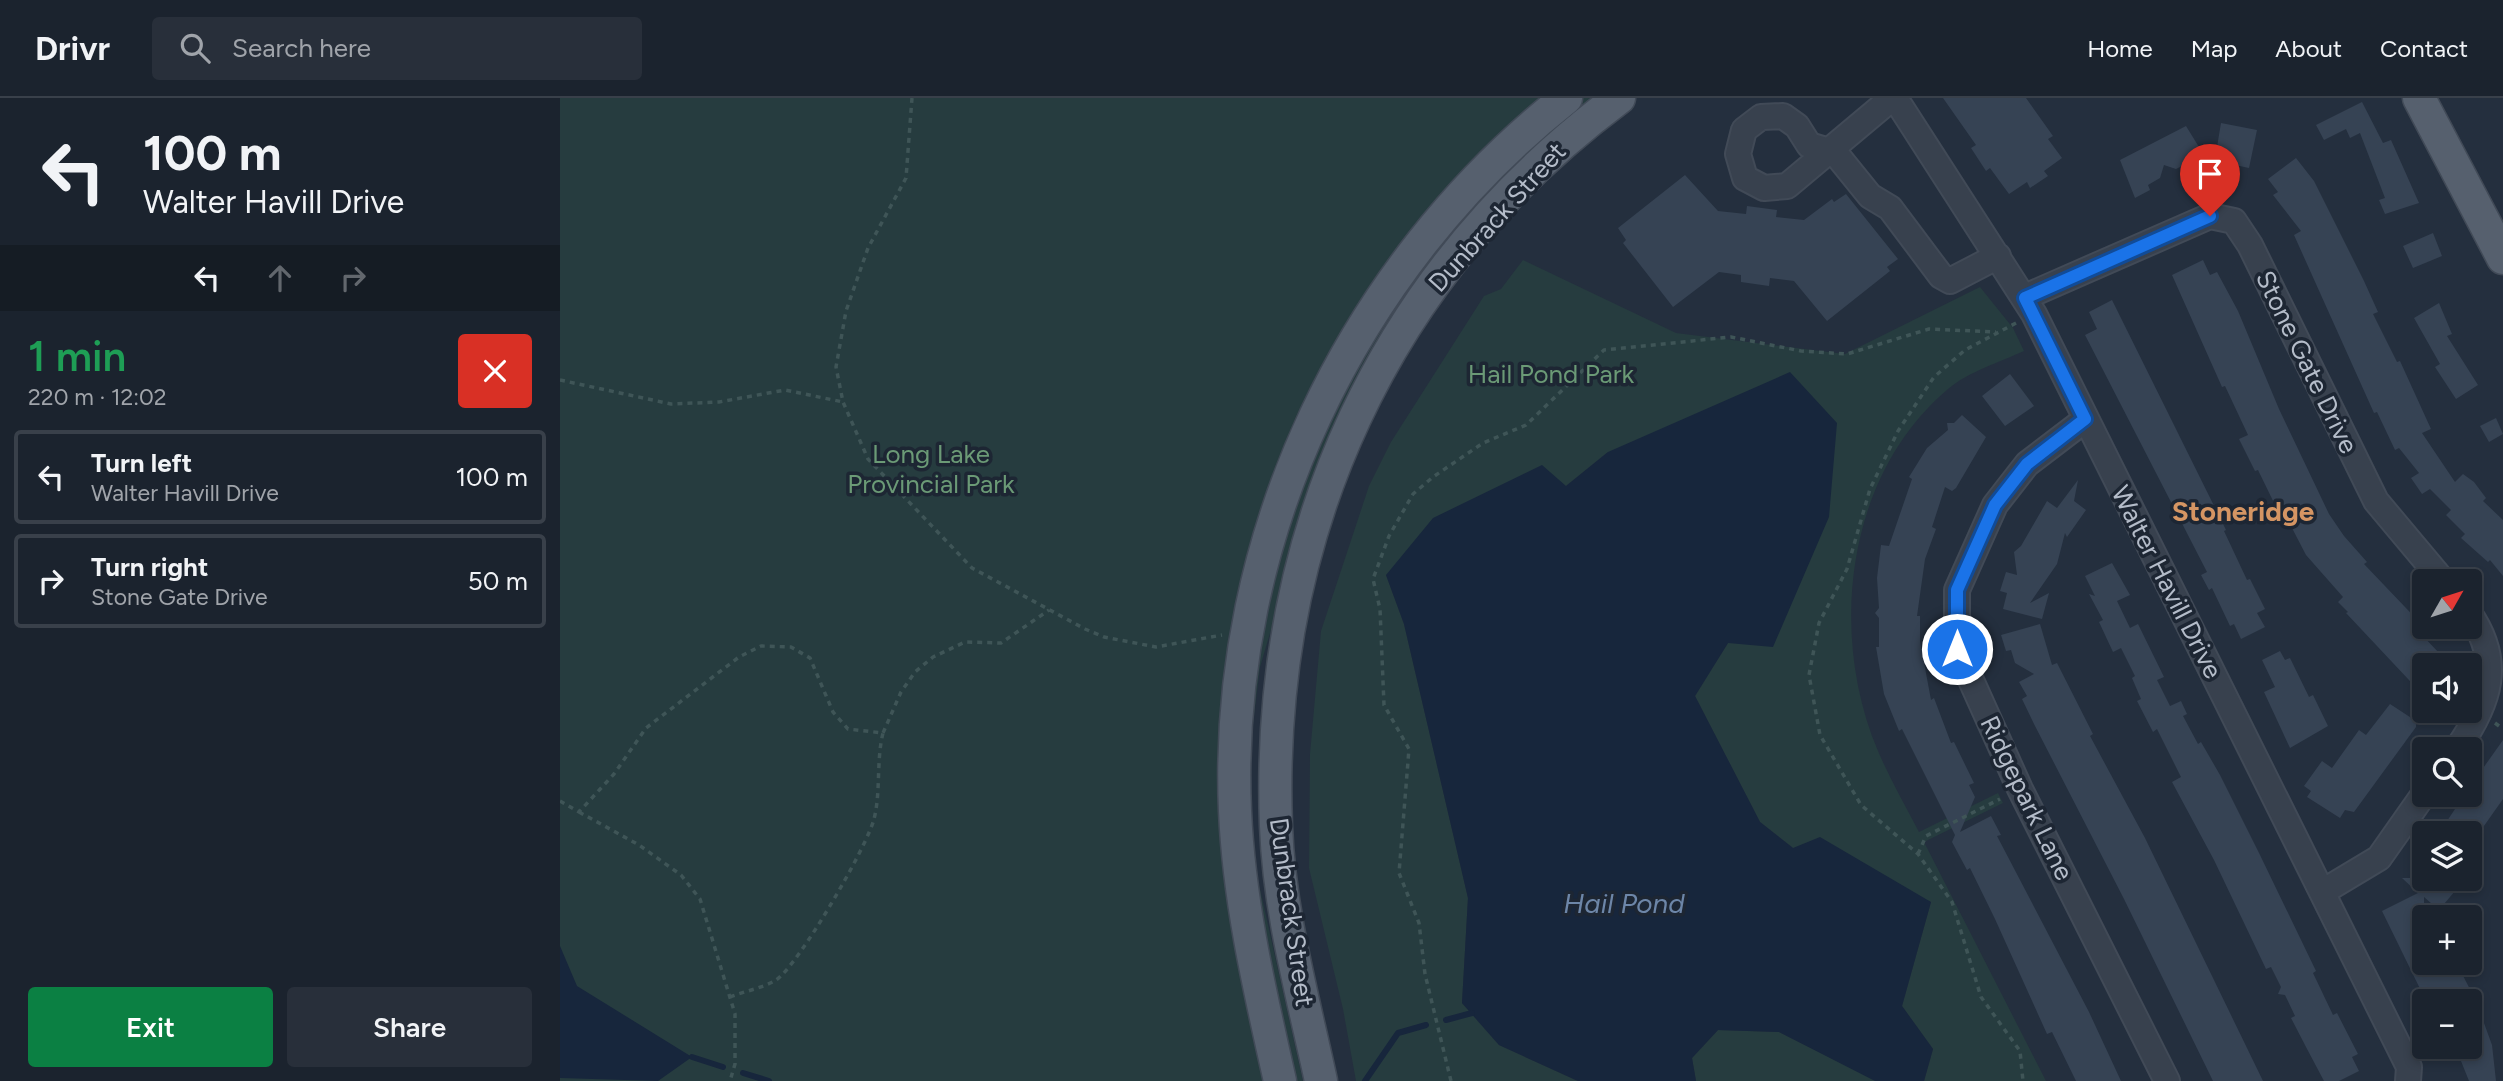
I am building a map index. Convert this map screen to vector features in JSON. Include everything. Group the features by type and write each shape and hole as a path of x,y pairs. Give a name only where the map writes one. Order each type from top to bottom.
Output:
{"main road":[{"name":"Dunbrack Street","path":"1280,1081 1248,929 1237,849 1236,729 1248,631 1262,567 1290,473 1319,406 1352,341 1392,280 1461,195 1512,143 1566,98"},
{"name":"Dunbrack Street","path":"1321,1081 1290,938 1276,827 1276,716 1291,605 1320,497 1365,395 1424,297 1456,253 1531,171 1619,98"},
{"path":"2419,98 2503,258"}],"street":[{"path":"1893,98 1830,150 1870,196 1890,208 1941,276 1950,281 1998,256"},
{"name":"Walter Havill Drive","path":"1893,98 2030,306 2409,1067 2408,1081"},
{"name":"Stone Gate Drive","path":"2030,306 2210,216 2234,221 2250,245 2376,501 2433,569"},
{"name":"Ridgepark Lane","path":"2085,419 2027,464 1995,505 1957,590 1957,649 2020,789 2167,1081"},
{"path":"2465,737 2483,712 2495,666 2482,628"},
{"path":"2323,891 2379,858 2415,807"}],"path":[{"path":"912,98 906,178 868,248 846,311 836,368 843,402 868,459 972,569 1104,637 1156,647 1248,631"},
{"path":"2023,1081 2020,1051 1981,997 1952,902 1918,854 1861,805 1820,735 1809,675 1819,623 1847,569 1870,489 1898,431 1934,377 1965,351 2030,306"},
{"path":"1451,1081 1425,975 1419,923 1399,873 1409,749 1384,705 1380,610 1373,579 1389,536 1413,494 1483,443 1526,425 1604,350 1731,337 1801,351 1847,354 1929,329 1996,332"},
{"path":"560,380 671,404 719,402 785,390 843,402"},
{"path":"730,997 777,979 808,939 856,863 875,818 878,753 883,733 901,692 915,672 933,657 965,642 1001,643 1049,610"},
{"path":"579,811 614,774 646,728 739,657 761,646 791,647 810,658 833,712 848,729 883,733"},
{"path":"1918,854 1926,836 2020,789"},
{"path":"560,801 639,845 681,875 700,899 736,1013 735,1064 730,1081"}],"green space":[{"name":"Long Lake Provincial Park","path":"560,98 1618,98 1492,206 1294,552 1260,667 1250,749 1249,827 1255,867 1303,1081 560,1081"},
{"name":"Hail Pond Park","path":"1523,260 1676,333 1845,354 1980,287 2013,328 2024,351 1975,372 1948,389 1914,424 1887,465 1868,510 1856,558 1851,607 1854,657 1862,705 1878,751 1919,832 1998,793 2003,803 1924,842 2046,1081 1924,1081 1933,1049 1902,1006 1931,902 1793,848 1760,822 1695,696 1728,643 1608,452 1566,486 1386,575 1404,624 1468,898 1462,1003 1499,1045 1578,1081 1356,1081 1343,1009 1309,868 1310,754 1321,631 1369,486 1391,442 1484,296 1501,289"},
{"path":"1718,1030 1779,1032 1877,1081 1696,1081 1692,1058"}],"water":[{"name":"Hail Pond","path":"1790,372 1837,423 1829,517 1773,647 1728,643 1695,696 1760,822 1793,848 1820,837 1931,902 1902,1006 1933,1049 1924,1081 1875,1081 1779,1032 1718,1030 1692,1058 1696,1081 1578,1081 1499,1045 1462,1003 1468,898 1404,624 1386,575 1433,518 1542,465 1566,486 1608,452"},
{"path":"560,946 577,986 692,1057 658,1081 560,1078"}],"building":[{"path":"1943,98 2026,98 2053,136 2048,139 2062,158 2044,171 2048,176 2030,188 2027,182 2009,194 1990,168 1986,171 1971,148 1976,145"},
{"path":"2362,102 2383,143 2391,140 2419,203 2385,214 2379,200 2385,198 2360,133 2350,138 2346,129 2324,140 2316,125"},
{"path":"2221,123 2257,130 2249,168 2235,165 2234,170 2214,165"},
{"path":"2186,126 2207,160 2190,168 2188,163 2176,169 2164,165 2160,178 2148,185 2150,190 2135,198 2120,160"},
{"path":"2296,158 2314,181 2364,281 2378,312 2373,314 2397,362 2400,361 2431,429 2422,433 2455,482 2463,474 2474,482 2486,498 2483,501 2503,520 2503,576 2490,560 2488,562 2461,538 2465,534 2446,515 2451,510 2430,489 2422,494 2411,478 2419,473 2399,448 2395,450 2377,412 2374,413 2294,235 2301,231 2273,195 2278,192 2268,179"},
{"path":"1685,175 1718,211 1746,214 1747,206 1777,210 1776,217 1804,220 1832,199 1834,202 1846,194 1898,259 1887,267 1890,271 1827,321 1794,281 1770,278 1769,286 1741,282 1741,275 1719,272 1673,307 1623,243 1626,240 1618,228"},
{"path":"2433,233 2442,256 2413,268 2403,246"},
{"path":"2203,260 2210,275 2217,272 2238,311 2279,409 2329,514 2367,562 2364,564 2412,614 2412,639 2426,639 2439,653 2412,653 2412,683 2346,613 2348,612 2338,602 2343,597 2306,555 2280,505 2276,507 2239,439 2248,435 2225,386 2222,387 2172,275"},
{"path":"2112,300 2226,530 2224,531 2247,580 2250,579 2265,609 2257,613 2265,627 2241,639 2234,624 2230,626 2212,588 2209,590 2201,575 2207,572 2085,335 2097,329 2089,312"},
{"path":"2439,303 2452,334 2447,336 2478,385 2456,399 2435,367 2440,364 2414,318"},
{"path":"2010,374 2034,406 2005,426 1982,396"},
{"path":"1962,415 1986,437 1956,488 1952,491 1945,487 1932,527 1936,529 1925,559 1917,616 1920,616 1920,641 1931,700 1934,698 1951,743 1954,742 1974,783 1969,785 1975,797 1960,832 1991,816 2001,835 1997,836 2089,1012 2121,1081 2076,1081 2052,1032 2047,1034 1970,868 1967,870 1952,842 1955,835 1902,729 1899,731 1884,694 1876,647 1879,647 1879,618 1875,613 1879,608 1877,578 1881,545 1889,546 1912,479 1909,477 1927,448 1948,430 1947,423 1954,423"},
{"path":"2496,418 2503,434 2489,442 2480,426"},
{"path":"2078,480 2074,501 2086,510 2067,537 2065,533 2057,564 2030,603 2049,593 2042,619 2003,609 2007,593 2000,591 2006,572 2017,575 2014,552 2021,546 2047,501 2057,508"},
{"path":"2112,563 2130,595 2117,601 2130,628 2138,624 2164,677 2157,680 2170,706 2181,701 2187,714 2183,716 2198,744 2201,742 2220,775 2316,971 2313,973 2333,1015 2337,1013 2358,1054 2352,1057 2359,1071 2339,1081 2324,1081 2291,1018 2295,1016 2285,995 2278,994 2281,987 2271,967 2266,969 2214,860 2172,782 2181,777 2157,729 2153,732 2137,701 2141,699 2132,678 2135,676 2121,648 2113,652 2099,622 2103,620 2089,594 2095,596 2085,576"},
{"path":"2040,624 2052,665 2057,663 2093,734 2090,736 2145,838 2263,1081 2213,1081 2034,724 2022,699 2027,696 2019,682 2034,674 2015,663 2011,650 2006,651 2001,635"},
{"path":"2280,651 2285,660 2290,658 2309,697 2313,695 2328,726 2290,748 2264,692 2275,687 2262,660"},
{"path":"2390,704 2412,718 2412,723 2416,723 2416,727 2354,812 2345,810 2340,818 2307,797 2311,791 2304,786 2322,761 2332,768 2359,730 2366,735"},
{"path":"2503,740 2503,799 2482,829 2482,821 2447,821 2456,807 2482,807 2482,770"},
{"path":"2402,878 2412,878 2412,887"},
{"path":"2416,891 2455,891 2443,905 2433,905 2424,897 2424,905 2412,905 2412,972 2382,911 2418,893"},
{"path":"2413,975 2463,975 2470,989 2420,989"},
{"path":"2482,1018 2492,1045 2496,1081 2469,1081 2460,1059 2482,1059"}],"waterway":[{"path":"1446,1020 1472,1013"},
{"path":"1365,1081 1398,1033 1426,1025"},
{"path":"692,1057 723,1067"},
{"path":"743,1073 769,1081"}],"district":[{"name":"Stoneridge","path":"2243,511"}],"route":[{"path":"1957,649 1957,590 1995,505 2027,464 2085,419 2025,298 2210,216"}]}
